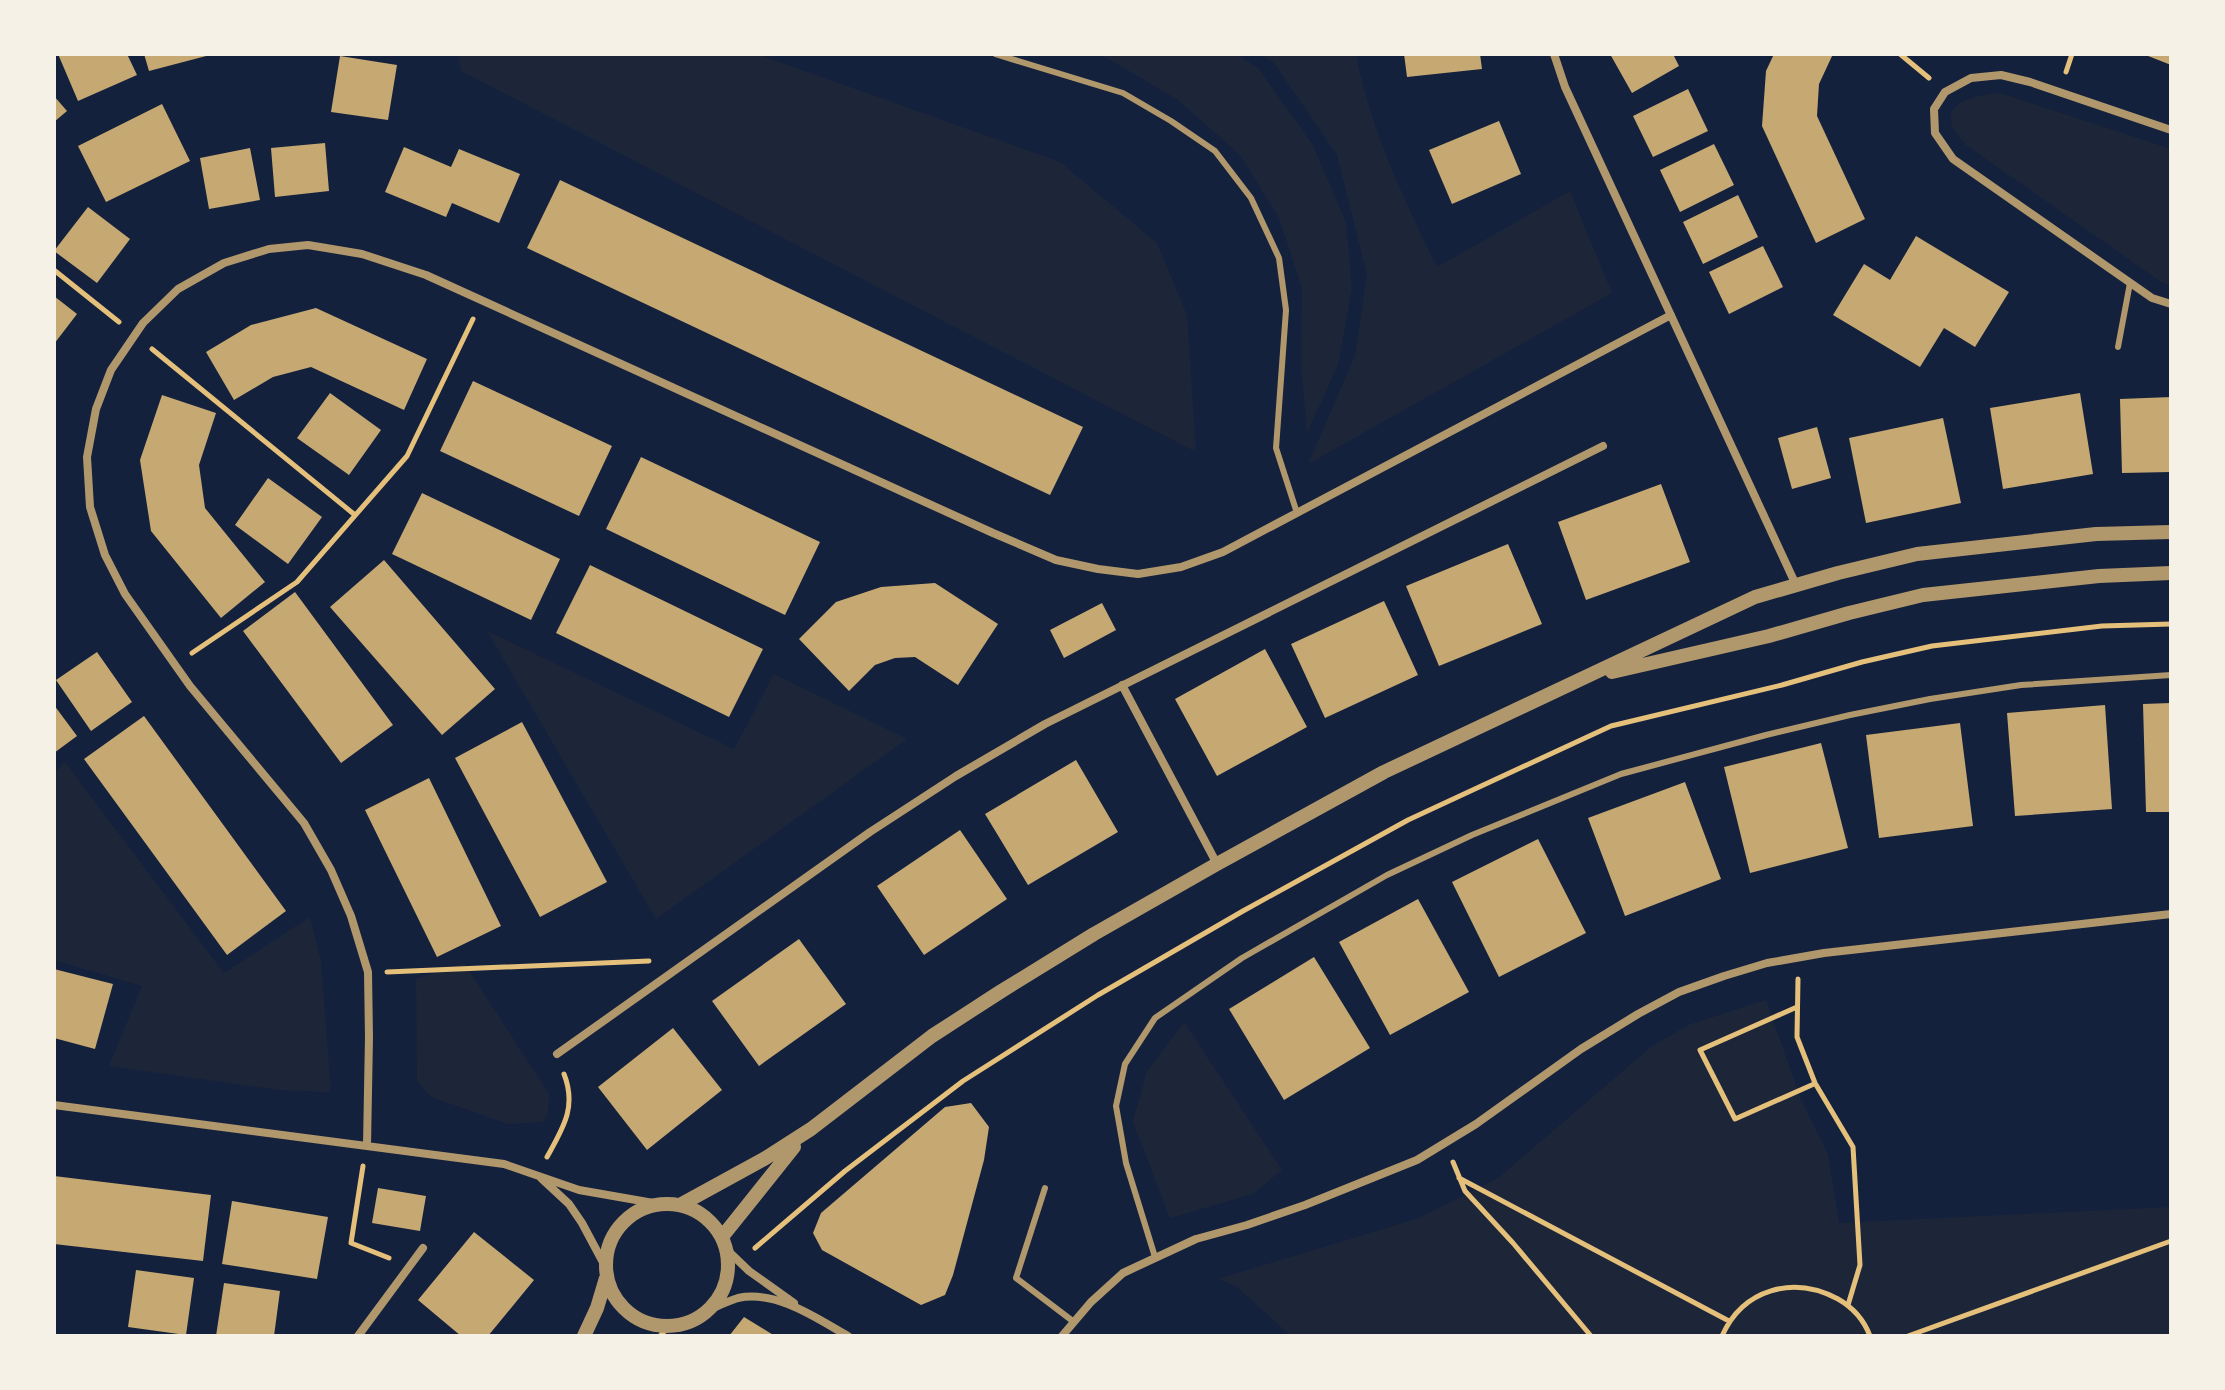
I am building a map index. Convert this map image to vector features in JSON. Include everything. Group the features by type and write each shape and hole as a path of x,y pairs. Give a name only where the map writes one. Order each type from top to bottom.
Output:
{"street":[{"path":"1554,54 1565,87 1796,585"},
{"path":"2171,130 2001,75 1971,78 1945,92 1934,109 1935,133 1953,159 2152,298 2171,304"},
{"path":"367,1145 368,972 351,916 331,870 304,823 175,664 125,594 105,555 90,507 87,457 96,409 111,370 143,323 178,289 224,263 269,249 308,245 375,258 426,275 1056,560 1138,574 1181,567 1223,552 1671,315"},
{"path":"557,1054 870,832 956,776 1045,724 1603,446"},
{"path":"680,1205 811,1129 932,1036 989,999 1094,934 1217,864 1384,772 1755,597 1917,554 2096,534 2171,532"},
{"path":"1588,677 1769,636 1923,595 2099,576 2171,573"},
{"path":"1122,685 1217,864"},
{"path":"1062,1336 1091,1302 1123,1273 1196,1239 1247,1225 1417,1160 1476,1124 1581,1049 1679,992 1767,963 1798,958 2171,914"},
{"path":"54,1105 504,1164 579,1190 680,1205 712,1223 724,1243 749,1271 811,1316"},
{"path":"709,1310 726,1281 728,1265 724,1243 785,1156 811,1129"},
{"path":"537,1175 569,1204 582,1223 617,1301 636,1318 665,1331"},
{"path":"584,1336 597,1308 608,1249 615,1232 641,1209 659,1204"},
{"path":"358,1336 423,1248"},
{"path":"645,1336 697,1318 737,1298 759,1296 792,1306 848,1336"}],"lane":[{"path":"995,54 1123,93 1215,151 1251,198 1279,258 1286,310 1276,448 1297,513"},
{"path":"2118,347 2130,283"},
{"path":"1155,1257 1126,1163 1116,1106 1125,1064 1155,1018 1242,958 1374,883 1472,835 1621,774 1863,712 2005,688 2171,675"},
{"path":"1045,1188 1016,1278 1074,1322"}],"path":[{"path":"1900,54 1945,92"},
{"path":"54,270 355,515"},
{"path":"175,664 297,582 407,456 482,300"},
{"path":"1798,958 1797,1037 1815,1083 1853,1147 1860,1265 1848,1305"},
{"path":"368,972 690,960"},
{"path":"1797,1007 1700,1050 1735,1119 1815,1083"},
{"path":"537,1175 567,1122 570,1089 557,1054"},
{"path":"1445,1143 1465,1191 1591,1336"},
{"path":"367,1145 351,1243 410,1266"},
{"path":"1459,1178 1729,1321"},
{"path":"1908,1336 2171,1241"},
{"path":"1722,1336 1729,1321 1749,1301 1775,1289 1795,1286 1823,1291 1848,1305 1866,1326 1870,1336"}],"shaded area":[{"path":"458,54 757,54 1060,162 1157,243 1187,315 1196,452 461,71"},
{"path":"1094,54 1237,54 1258,68 1313,145 1346,222 1352,289 1338,365 1307,433 1301,365 1302,288 1279,218 1240,155 1178,100 1107,58"},
{"path":"1260,54 1356,54 1379,136 1437,267 1570,191 1612,293 1308,464 1355,356 1367,275 1337,155 1274,63"},
{"path":"2000,93 2171,149 2171,286 1966,145 1954,130 1952,112 1964,101"},
{"path":"487,631 734,749 774,674 907,739 656,919"},
{"path":"65,762 224,973 310,917 321,962 331,1092 280,1090 109,1066 142,986 54,960 54,773"},
{"path":"464,963 549,1094 548,1113 543,1122 508,1124 431,1097 417,1081 416,979"},
{"path":"1766,1000 1802,1102 1828,1154 1839,1223 2171,1207 2171,1336 1291,1336 1237,1287 1218,1279 1419,1218 1498,1178 1651,1047 1688,1025"},
{"path":"1184,1022 1282,1170 1253,1194 1170,1218 1133,1122 1147,1071"}],"building":[{"path":"58,54 127,54 137,75 78,101"},
{"path":"144,54 210,54 210,55 149,71"},
{"path":"1404,54 1480,54 1482,69 1407,77"},
{"path":"1610,54 1673,54 1679,66 1632,93"},
{"path":"1774,54 1833,54 1819,84 1817,116 1865,219 1816,243 1762,126 1766,71"},
{"path":"2143,54 2171,54 2171,65"},
{"path":"340,56 397,65 388,120 331,112"},
{"path":"1688,89 1708,131 1653,157 1633,116"},
{"path":"54,96 67,111 54,122"},
{"path":"162,104 190,161 106,202 78,146"},
{"path":"1499,121 1521,174 1452,204 1429,150"},
{"path":"325,143 329,191 275,197 271,148"},
{"path":"1714,144 1734,185 1680,212 1660,170"},
{"path":"404,147 451,167 459,149 520,174 499,223 452,203 446,217 385,192"},
{"path":"250,148 260,200 209,209 200,158"},
{"path":"560,180 1083,427 1050,495 527,248"},
{"path":"1738,195 1758,237 1703,264 1683,222"},
{"path":"88,207 130,239 97,283 54,251"},
{"path":"1916,236 2009,292 1975,347 1944,328 1920,367 1833,315 1864,264 1890,280"},
{"path":"1763,246 1783,287 1729,314 1709,272"},
{"path":"54,296 77,314 54,344"},
{"path":"316,308 427,359 404,410 311,367 273,377 234,400 206,352 251,325"},
{"path":"473,381 612,446 579,516 440,451"},
{"path":"330,393 381,430 349,475 297,438"},
{"path":"2080,393 2093,474 2003,489 1990,408"},
{"path":"162,395 216,413 199,465 205,508 265,582 221,618 151,531 140,460"},
{"path":"2171,397 2171,472 2122,473 2120,399"},
{"path":"1943,418 1961,503 1866,523 1849,438"},
{"path":"1817,427 1831,478 1792,489 1778,438"},
{"path":"641,457 820,542 785,615 606,529"},
{"path":"268,478 322,517 288,564 235,525"},
{"path":"1661,484 1690,562 1586,600 1558,522"},
{"path":"422,493 560,559 531,620 392,554"},
{"path":"1508,544 1542,624 1439,666 1406,586"},
{"path":"384,560 495,689 442,735 330,607"},
{"path":"590,565 763,649 729,717 556,633"},
{"path":"935,583 998,624 958,685 915,657 895,658 875,665 849,691 799,639 836,602 881,587"},
{"path":"295,592 393,725 341,763 243,631"},
{"path":"1384,601 1418,675 1325,718 1291,644"},
{"path":"1102,603 1116,630 1064,658 1050,630"},
{"path":"1265,649 1307,727 1217,776 1175,699"},
{"path":"97,652 132,702 91,731 56,680"},
{"path":"2171,703 2171,812 2146,812 2143,704"},
{"path":"54,705 77,736 54,753"},
{"path":"2105,705 2112,809 2015,816 2007,713"},
{"path":"144,716 286,911 227,955 84,759"},
{"path":"522,722 607,882 540,917 455,758"},
{"path":"1960,723 1973,826 1879,838 1866,735"},
{"path":"1821,743 1848,848 1750,873 1724,767"},
{"path":"1076,760 1118,832 1028,885 985,814"},
{"path":"429,778 501,926 437,957 365,810"},
{"path":"1685,782 1721,879 1625,916 1588,818"},
{"path":"960,830 1007,899 924,955 877,886"},
{"path":"1538,839 1586,933 1499,977 1452,882"},
{"path":"1418,899 1469,992 1390,1035 1339,942"},
{"path":"799,939 846,1004 759,1066 712,1001"},
{"path":"1314,957 1370,1048 1284,1100 1229,1009"},
{"path":"54,969 113,984 95,1049 54,1038"},
{"path":"673,1028 722,1090 647,1150 598,1087"},
{"path":"971,1103 989,1127 984,1160 945,1295 921,1305 822,1250 813,1233 821,1213 945,1107"},
{"path":"54,1176 211,1195 203,1261 54,1244"},
{"path":"378,1188 426,1196 420,1231 372,1223"},
{"path":"232,1201 328,1217 317,1279 222,1264"},
{"path":"474,1232 534,1280 488,1336 461,1336 418,1300"},
{"path":"136,1270 194,1278 186,1335 128,1327"},
{"path":"224,1283 280,1291 274,1336 216,1336"},
{"path":"744,1317 775,1336 729,1336"}]}
